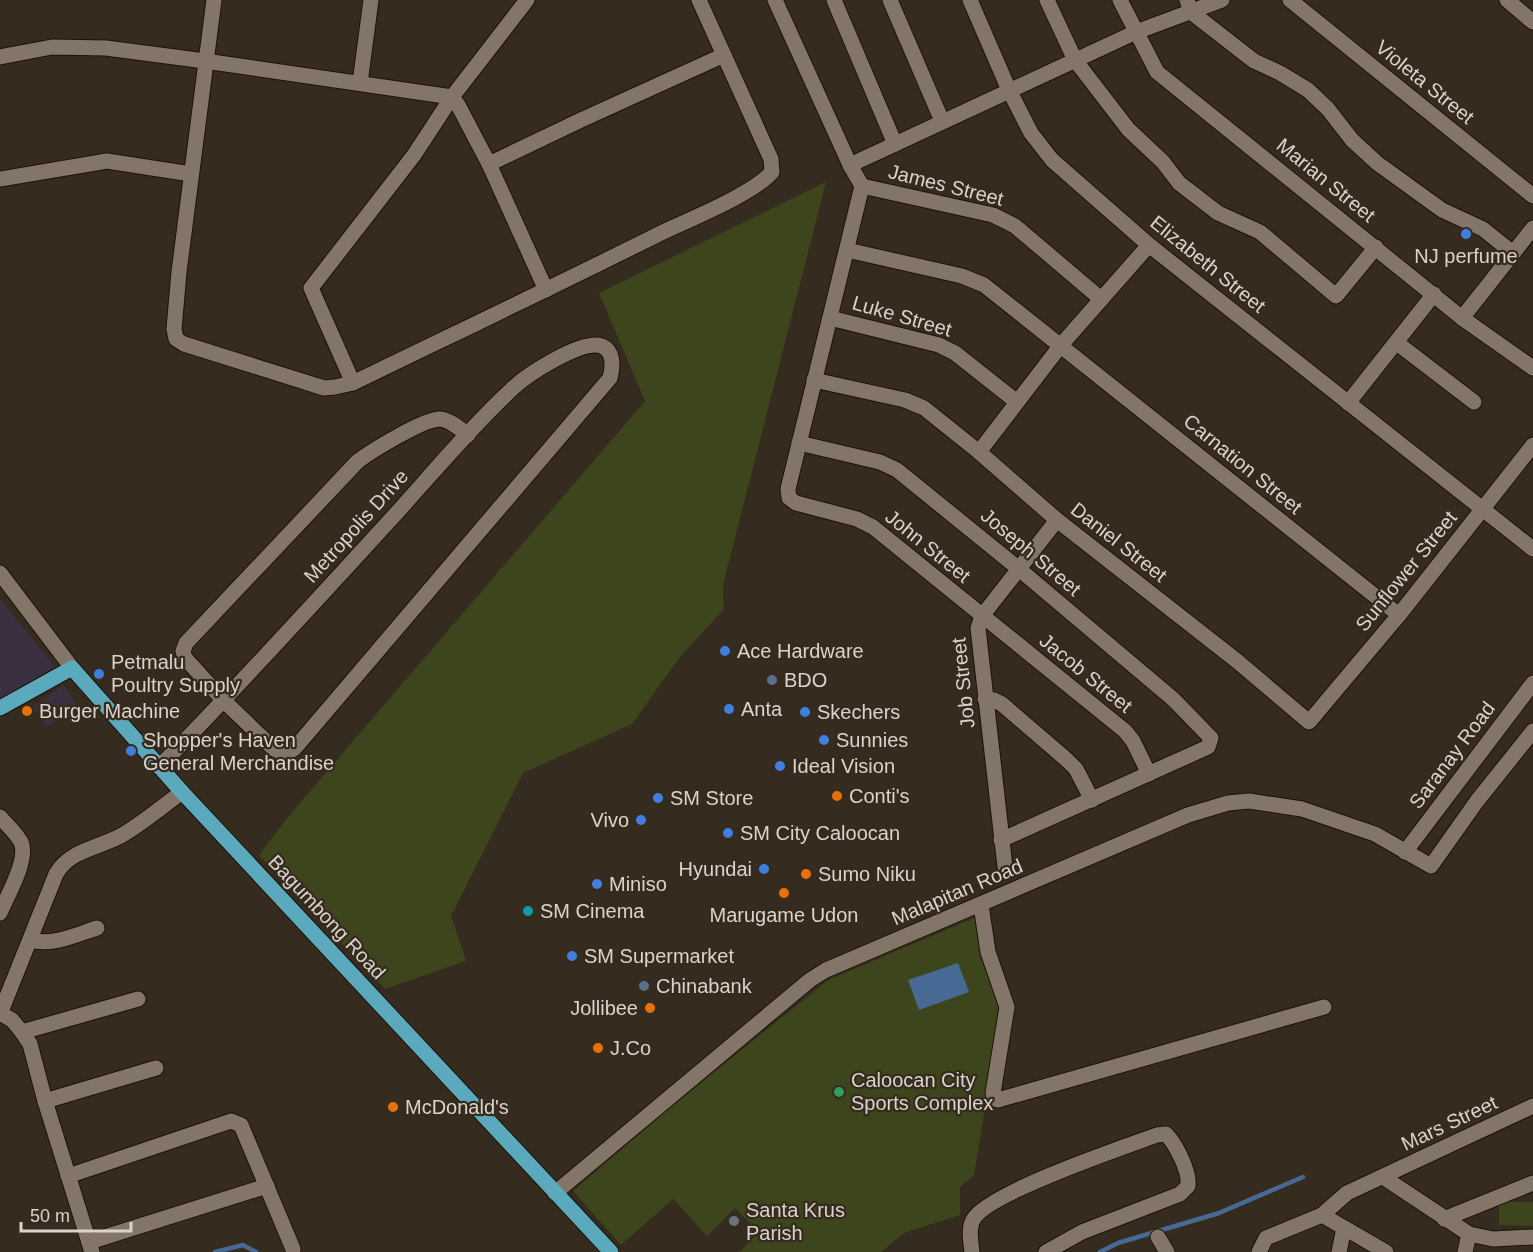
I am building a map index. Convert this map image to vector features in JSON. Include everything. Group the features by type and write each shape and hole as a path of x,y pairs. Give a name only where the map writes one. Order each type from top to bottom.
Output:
{"main road":[{"path":"0,708 72,668"},
{"name":"Bagumbong Road","path":"72,668 182,792 611,1252"}],"street":[{"path":"214,0 191,174 174,329 176,339 184,344 324,388 353,382 546,290 765,180 772,172 771,159 699,0"},
{"path":"360,83 371,0"},
{"path":"353,382 311,288 414,155 452,97 527,0"},
{"path":"776,0 850,165 862,186 799,443"},
{"path":"834,0 895,144"},
{"path":"890,0 942,121"},
{"name":"Elizabeth Street","path":"970,0 1009,90 1031,133 1052,160 1149,245 1533,549"},
{"path":"1047,0 1075,60 1128,129 1163,162 1179,183 1218,213 1260,232 1336,296 1376,247"},
{"name":"Marian Street","path":"1120,0 1156,72 1462,318 1533,368"},
{"path":"850,165 1189,6 1222,0"},
{"name":"Violeta Street","path":"1290,0 1533,196"},
{"path":"1507,0 1533,22"},
{"path":"1189,6 1254,61 1308,90 1328,109 1352,140 1377,163 1442,210 1484,229 1513,253"},
{"path":"0,57 52,47 106,48 452,97 489,164 546,290"},
{"path":"489,164 580,120 724,56"},
{"path":"0,179 107,161 191,174"},
{"name":"James Street","path":"862,186 993,215 1015,226 1101,298"},
{"path":"1462,318 1533,228"},
{"path":"979,452 1061,345 1149,245"},
{"name":"Carnation Street","path":"848,250 962,276 984,285 1398,615"},
{"path":"1348,403 1434,294"},
{"name":"Luke Street","path":"830,318 939,345 955,353 1017,402"},
{"path":"1397,343 1474,402"},
{"name":"Metropolis Drive","path":"159,767 224,701 514,387 534,372 578,348 592,345 603,346 611,355 613,367 610,378 295,748 285,754 274,749 224,701"},
{"name":"Daniel Street","path":"814,380 905,400 924,408 1057,520 1237,661 1309,722"},
{"path":"224,701 185,658 183,651 186,644 358,461 374,449 429,422 440,419 450,422 468,435"},
{"name":"John Street","path":"799,443 788,489 789,498 796,503 857,519 873,527 982,616"},
{"name":"Joseph Street","path":"799,443 880,462 897,470 1019,568 1173,699 1211,738 1208,747 1149,774"},
{"name":"Sunflower Street","path":"1309,722 1483,510 1533,445"},
{"name":"Job Street","path":"1005,867 978,633 982,616 1057,520"},
{"path":"0,573 72,668"},
{"name":"Jacob Street","path":"982,616 1125,731 1133,741 1149,774"},
{"name":"Saranay Road","path":"1405,852 1533,683"},
{"path":"985,699 1002,704 1067,760 1076,769 1092,800"},
{"name":"Malapitan Road","path":"555,1192 810,980 842,963 1188,815 1228,803 1249,801 1302,809 1374,834 1431,866 1477,801 1533,732"},
{"path":"1001,840 1149,774"},
{"path":"182,792 125,834 73,856 61,864 0,1013 12,1020 30,1044 45,1101 91,1247 267,1186"},
{"path":"0,817 17,837 23,850 20,865 1,905"},
{"path":"981,905 988,952 1007,1007 993,1093 994,1098 998,1100 1324,1007"},
{"path":"30,940 41,943 51,942 97,928"},
{"path":"22,1032 138,999"},
{"path":"45,1101 156,1068"},
{"name":"Mars Street","path":"1259,1252 1266,1238 1322,1215 1347,1193 1533,1106"},
{"path":"68,1176 231,1121 241,1125 293,1249"},
{"path":"972,1252 972,1220 980,1211 1009,1192 1157,1134 1166,1134 1172,1141 1189,1179 1188,1186 1180,1194 1082,1232 1046,1252"},
{"path":"1383,1177 1469,1234 1493,1239 1533,1237"},
{"path":"1444,1219 1533,1183"},
{"path":"1322,1215 1386,1252"},
{"path":"1339,1252 1344,1228"},
{"path":"1466,1252 1469,1234"},
{"path":"1158,1237 1167,1252"}],"shaded area":[{"path":"0,599 55,667 0,699"},
{"path":"63,685 78,706 47,727 33,707"}],"green space":[{"path":"826,182 723,585 724,609 680,657 632,724 523,773 451,916 466,961 385,989 259,855 288,817 645,401 599,293"},
{"name":"Caloocan City Sports Complex","path":"974,918 978,927 980,957 1001,1011 974,1175 960,1187 960,1215 904,1233 881,1252 739,1252 759,1232 735,1208 707,1236 673,1199 621,1245 573,1191 665,1112 828,980"},
{"path":"1499,1202 1533,1202 1533,1226 1499,1225"}],"water":[{"path":"958,963 969,992 919,1010 908,980"}],"waterway":[{"path":"1100,1252 1118,1243 1219,1213 1303,1177"},
{"path":"215,1252 243,1245 256,1252"}],"place":[{"name":"NJ perfume","path":"1466,234"},
{"name":"Ace Hardware","path":"725,651"},
{"name":"Petmalu Poultry Supply","path":"99,674"},
{"name":"BDO","path":"772,680"},
{"name":"Anta","path":"729,709"},
{"name":"Burger Machine","path":"27,711"},
{"name":"Skechers","path":"805,712"},
{"name":"Sunnies","path":"824,740"},
{"name":"Shopper's Haven General Merchandise","path":"131,751"},
{"name":"Ideal Vision","path":"780,766"},
{"name":"Conti's","path":"837,796"},
{"name":"SM Store","path":"658,798"},
{"name":"Vivo","path":"641,820"},
{"name":"SM City Caloocan","path":"728,833"},
{"name":"Hyundai","path":"764,869"},
{"name":"Sumo Niku","path":"806,874"},
{"name":"Miniso","path":"597,884"},
{"name":"Marugame Udon","path":"784,893"},
{"name":"SM Cinema","path":"528,911"},
{"name":"SM Supermarket","path":"572,956"},
{"name":"Chinabank","path":"644,986"},
{"name":"Jollibee","path":"650,1008"},
{"name":"J.Co","path":"598,1048"},
{"name":"Caloocan City Sports Complex","path":"839,1092"},
{"name":"McDonald's","path":"393,1107"},
{"name":"Santa Krus Parish","path":"734,1221"}]}
